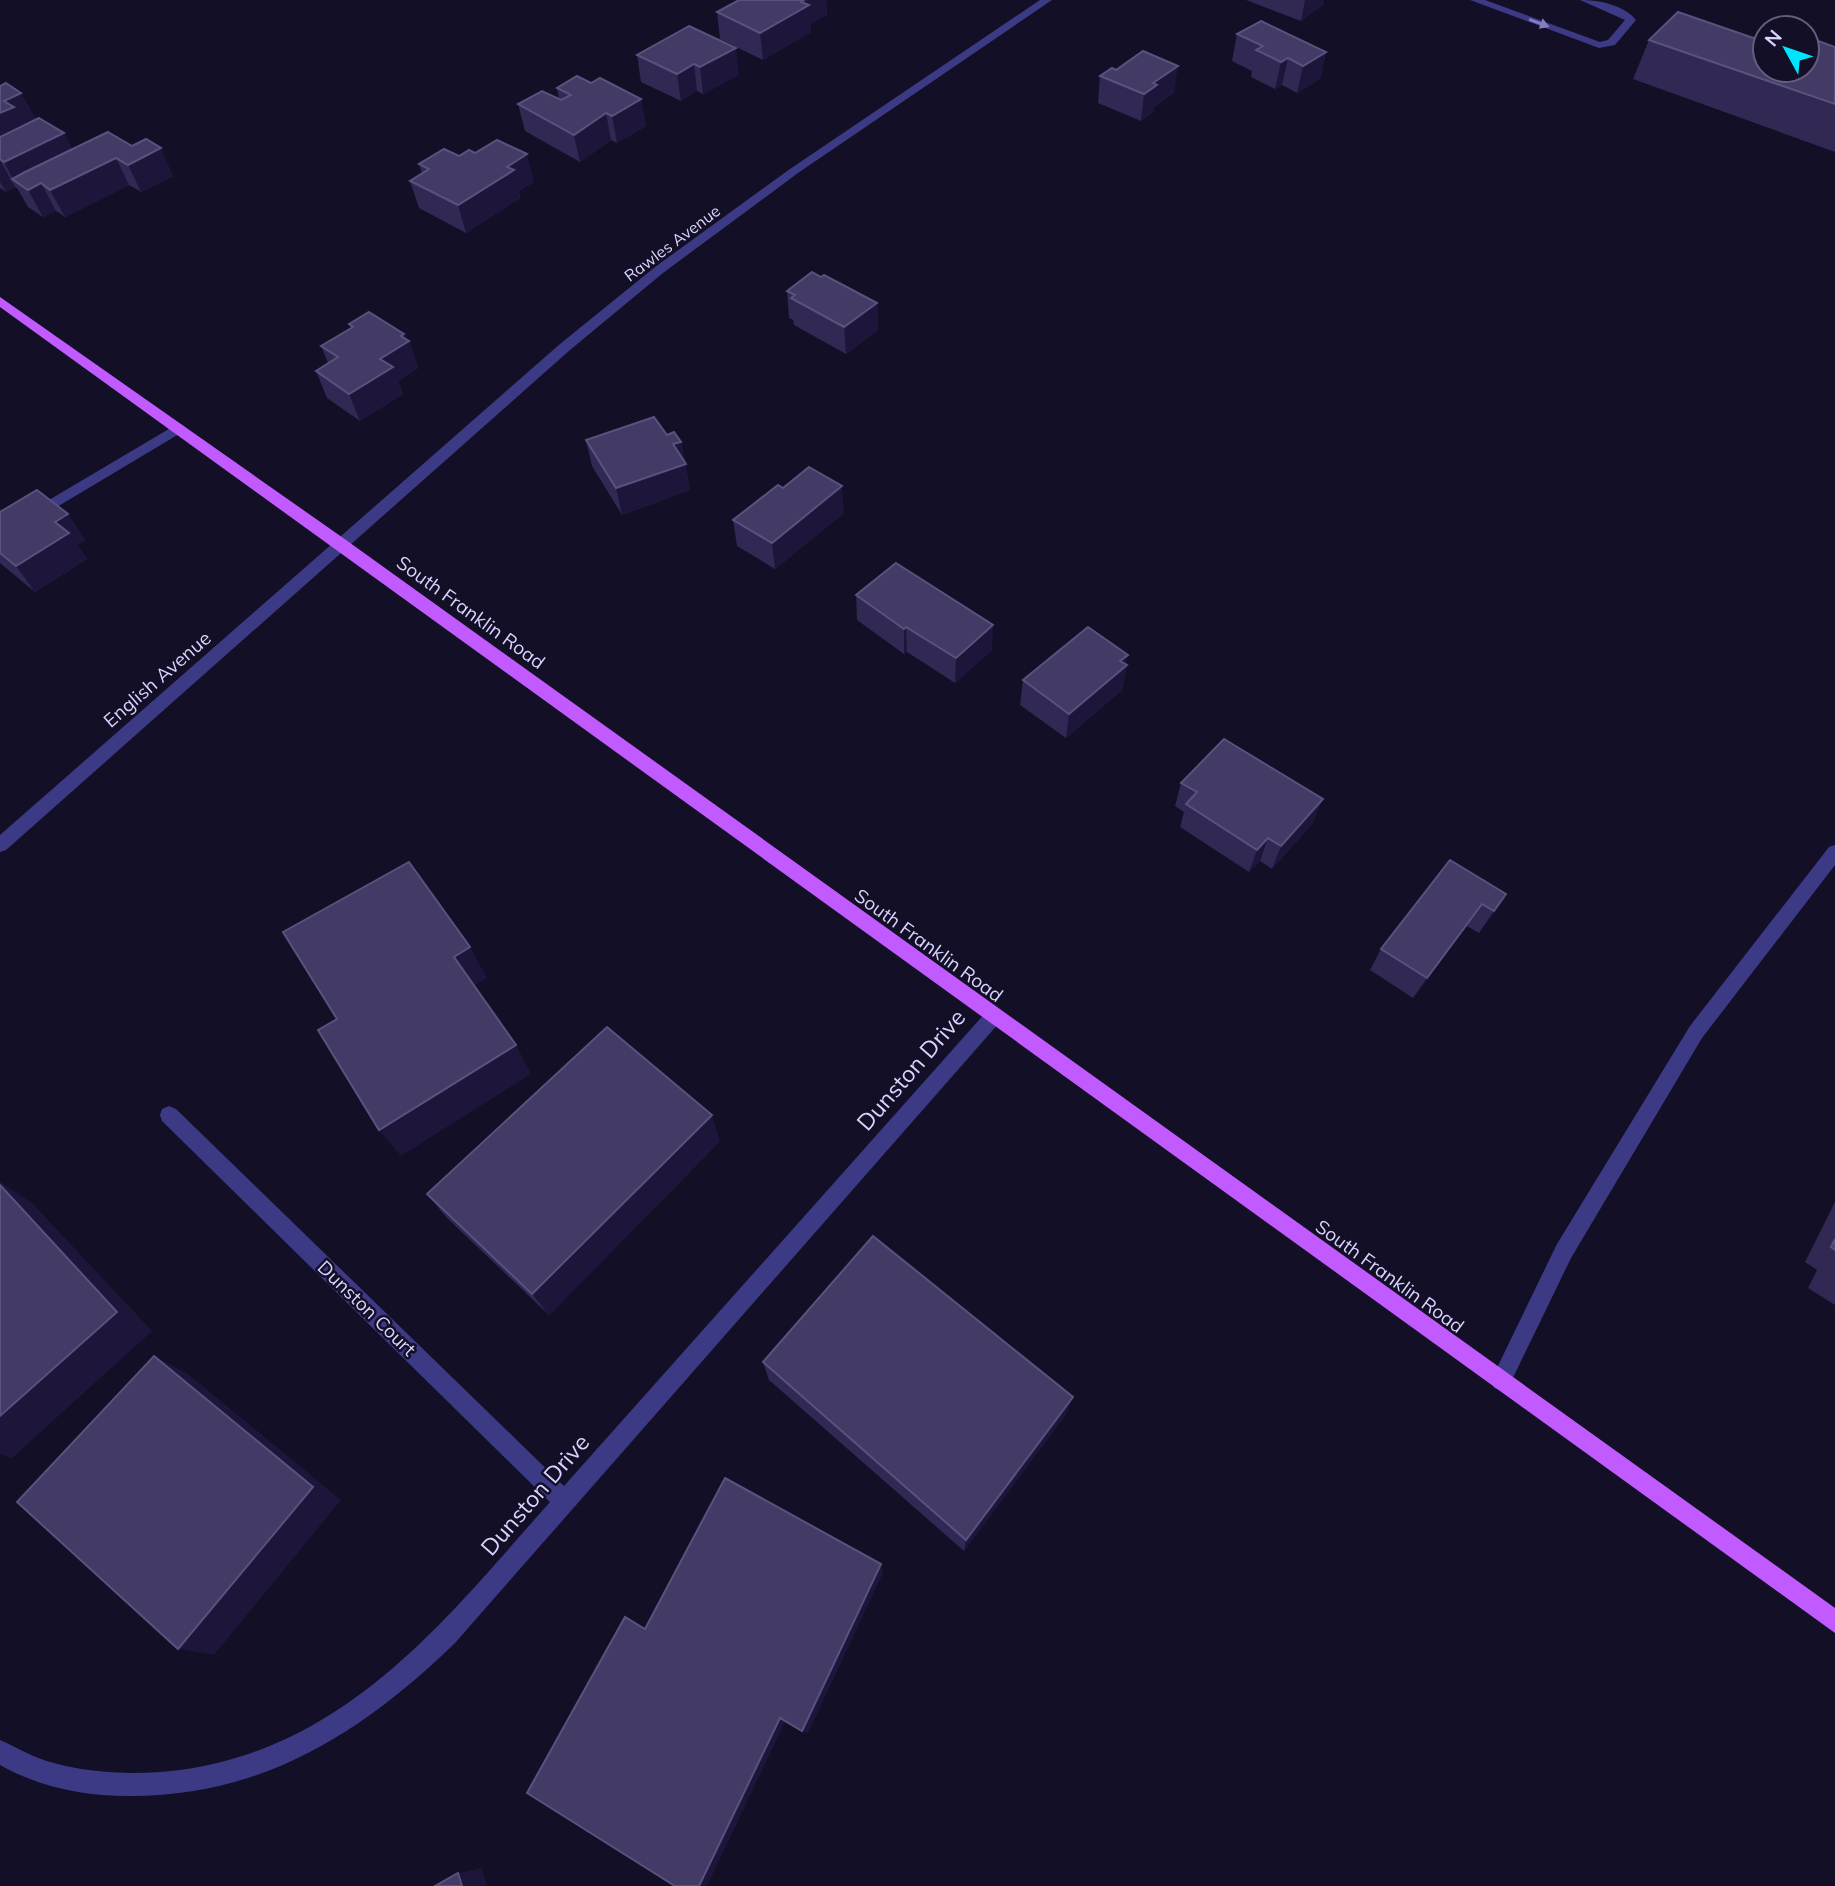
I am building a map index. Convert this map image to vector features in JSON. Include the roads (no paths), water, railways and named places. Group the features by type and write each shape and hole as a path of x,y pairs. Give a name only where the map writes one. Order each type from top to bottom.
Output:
{"main road":[{"name":"South Franklin Road","path":"0,301 1835,1622"}],"street":[{"name":"Rawles Avenue","path":"341,544 565,347 659,270 883,109 1047,0"},
{"path":"1475,0 1599,45 1611,43 1631,20 1625,14 1586,0"},
{"path":"0,536 179,428"},
{"name":"English Avenue","path":"0,845 341,544"},
{"path":"1501,1381 1564,1251 1696,1032 1835,852"},
{"name":"Dunston Drive","path":"0,1752 36,1770 65,1778 96,1783 163,1786 233,1774 300,1747 364,1710 421,1662 993,1017"},
{"name":"Dunston Court","path":"169,1115 564,1501"}]}
